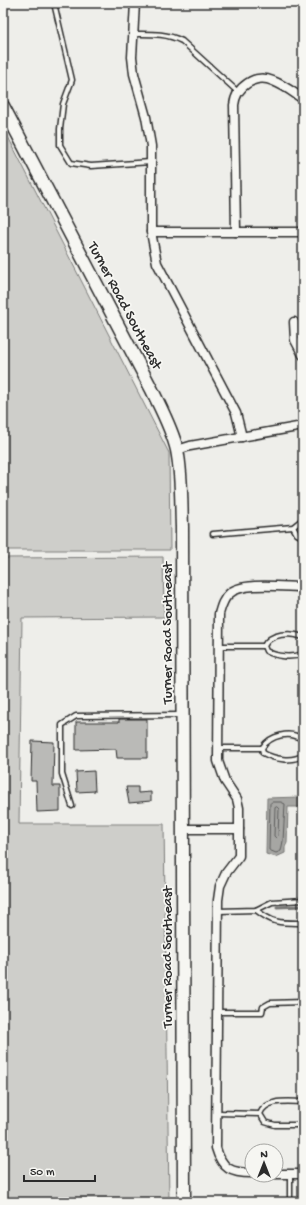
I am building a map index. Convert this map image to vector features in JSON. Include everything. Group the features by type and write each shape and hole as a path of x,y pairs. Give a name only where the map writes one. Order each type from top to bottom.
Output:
{"main road":[{"name":"Turner Road Southeast","path":"3,106 152,390 177,450 181,495 184,1202"}],"street":[{"path":"135,3 133,34 134,74 146,117 151,146 151,232 157,263 236,413 242,437"},
{"path":"236,232 234,106 238,92 250,81 263,79 273,81 303,99"},
{"path":"151,232 303,232"},
{"path":"294,322 295,340 303,355"},
{"path":"177,450 303,426"},
{"path":"244,1172 233,1171 224,1166 220,1160 216,1148 217,911 220,886 226,873 239,856 238,803 221,772 218,761 219,614 222,604 229,594 237,588 249,586 303,587"},
{"path":"182,829 239,829"},
{"path":"284,1174 303,1174"}],"lane":[{"path":"54,3 72,80 63,104 60,129 60,145 67,157 71,163 91,166 151,162"},
{"path":"133,34 160,34 182,41 238,92"},
{"path":"213,534 293,527 297,522 303,519"},
{"path":"293,527 297,534 303,537"},
{"path":"264,646 267,640 274,636 288,634 303,637"},
{"path":"219,646 264,646"},
{"path":"264,646 266,650 277,655 297,656 303,654"},
{"path":"72,806 62,774 62,725 76,716 182,714"},
{"path":"262,748 267,740 277,736 299,737 303,740"},
{"path":"218,748 262,748"},
{"path":"262,748 263,753 278,758 299,758 303,755"},
{"path":"217,911 256,910 272,902 303,900"},
{"path":"256,910 269,920 276,922 303,923"},
{"path":"217,1012 262,1012 263,1007 270,1003 303,1002"},
{"path":"303,1102 280,1102 267,1104 262,1108 260,1114 261,1118 265,1122 275,1125 303,1125"},
{"path":"217,1113 260,1114"},
{"path":"290,1174 290,1202"}],"shaded area":[{"path":"3,127 169,453 170,550 3,550"},
{"path":"163,557 164,617 22,618 19,824 164,824 169,1202 3,1202 3,558"}],"water":[{"path":"267,798 303,798 303,807 288,807 287,843 285,853 276,857 266,854"}],"building":[{"path":"119,719 147,719 147,758 117,758 116,749 76,750 76,722 119,722"},
{"path":"32,741 54,742 53,786 60,786 60,811 37,812 36,781 31,781"},
{"path":"94,771 95,791 77,792 76,772"},
{"path":"126,787 138,787 138,793 151,792 151,801 129,803"}],"waterway":[{"path":"277,907 303,906"}]}
